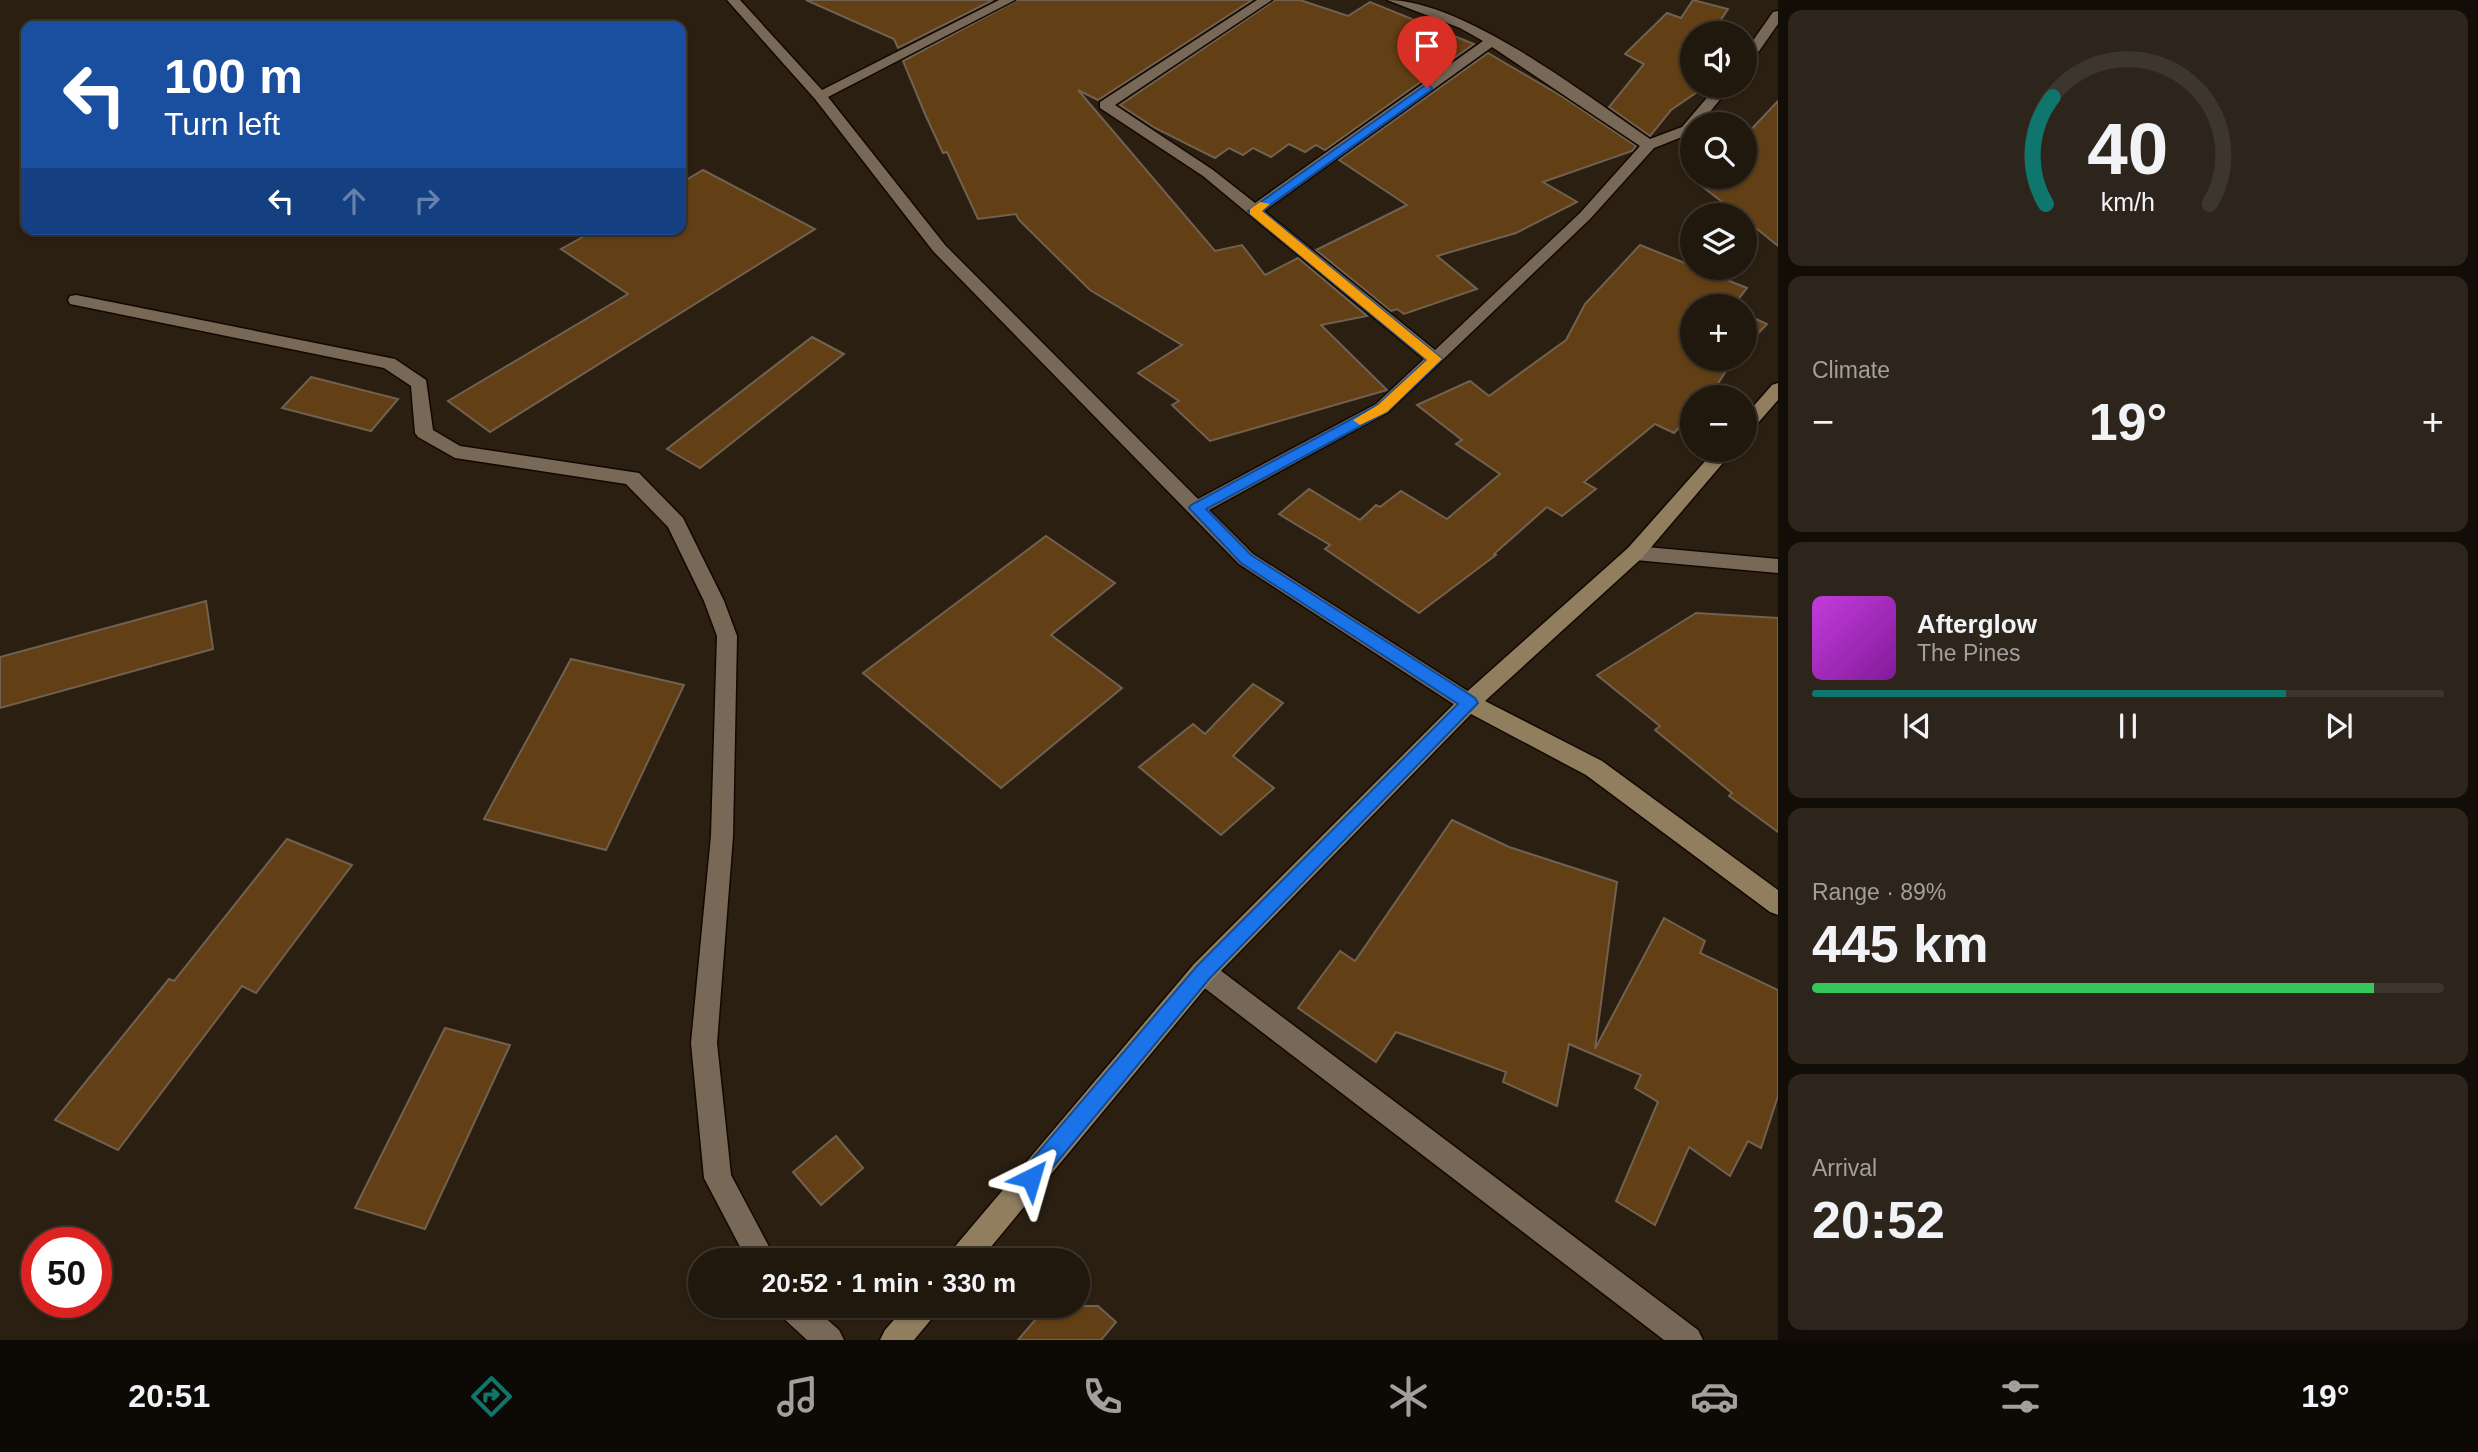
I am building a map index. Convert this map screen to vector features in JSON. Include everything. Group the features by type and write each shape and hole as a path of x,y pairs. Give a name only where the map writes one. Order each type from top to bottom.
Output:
{"main road":[{"path":"1757,413 1778,389"},
{"path":"972,1248 1203,972 1469,703 1635,553 1715,462"},
{"path":"1469,703 1594,768 1778,904"},
{"path":"895,1340 914,1318"}],"street":[{"path":"733,0 783,52 820,96 939,248 1246,559 1469,703"},
{"path":"1266,0 1105,105 1208,173 1435,359"},
{"path":"1393,0 1465,25 1578,96 1649,145"},
{"path":"820,96 1000,2"},
{"path":"1757,44 1778,15"},
{"path":"1254,211 1492,41"},
{"path":"1196,508 1382,408 1585,216 1649,145 1687,130 1714,98"},
{"path":"76,300 389,363 420,384 424,433 455,452 632,478 676,523 714,601 727,636 722,836 704,1044 718,1178 756,1248"},
{"path":"1635,553 1778,566"},
{"path":"1203,972 1688,1340"},
{"path":"805,1318 829,1340"}],"building":[{"path":"806,0 993,0 898,48 894,39"},
{"path":"1017,0 1252,0 1098,100 1078,90 1215,251 1242,245 1265,275 1298,258 1367,316 1321,325 1387,390 1210,441 1172,405 1179,401 1138,373 1182,345 1090,290 1016,214 978,219 947,152 943,153 903,61"},
{"path":"1275,0 1300,0 1348,16 1370,2 1474,44 1325,150 1316,145 1305,152 1289,144 1271,157 1253,148 1243,155 1229,148 1215,158 1155,128 1120,105"},
{"path":"1693,0 1728,9 1720,21 1680,21 1680,98 1688,98 1671,110 1650,136 1609,107 1644,64 1625,54 1667,13 1681,18"},
{"path":"1488,53 1563,97 1636,146 1632,151 1543,182 1577,202 1516,233 1437,256 1477,289 1404,314 1397,309 1391,311 1316,250 1407,205 1339,160"},
{"path":"1778,101 1778,246 1757,229 1757,203 1724,203 1705,189 1757,189 1757,123"},
{"path":"703,170 815,229 490,432 448,401 628,294 561,249 586,235 686,235 686,180"},
{"path":"1640,245 1680,261 1680,280 1727,280 1747,288 1742,294 1680,294 1680,371 1726,371 1717,385 1680,385 1680,427 1674,433 1655,424 1584,482 1596,489 1562,516 1547,507 1494,554 1496,555 1419,613 1325,549 1330,545 1279,514 1309,489 1360,520 1376,505 1380,507 1401,491 1447,519 1500,474 1456,444 1462,440 1417,405 1470,381 1489,396 1566,340 1585,304"},
{"path":"1757,319 1767,324 1757,334"},
{"path":"812,337 844,354 700,468 667,449"},
{"path":"311,377 398,399 371,431 282,408"},
{"path":"1046,536 1115,583 1051,635 1122,688 1001,788 863,673"},
{"path":"206,601 213,649 0,708 0,657"},
{"path":"1696,613 1778,618 1778,832 1729,796 1732,793 1655,730 1660,726 1597,675"},
{"path":"571,659 684,685 606,850 484,819"},
{"path":"1253,684 1283,703 1233,756 1274,788 1221,835 1139,767 1193,724 1205,734"},
{"path":"1452,820 1509,847 1617,882 1595,1049 1664,918 1705,941 1700,953 1778,990 1778,1096 1761,1148 1748,1141 1730,1176 1689,1147 1655,1225 1616,1201 1658,1102 1635,1088 1641,1075 1569,1044 1557,1106 1503,1082 1506,1072 1396,1032 1376,1062 1298,1008 1340,951 1355,961"},
{"path":"287,839 352,865 256,993 242,986 118,1150 55,1120 169,979 174,981"},
{"path":"445,1028 510,1045 425,1229 355,1208"},
{"path":"836,1136 863,1168 821,1205 793,1172"},
{"path":"1090,1306 1098,1306 1116,1322 1101,1340 1018,1340 1037,1318 1090,1318"}],"slow traffic":[{"path":"1264,204 1254,211 1435,359 1382,408 1360,420"}],"route":[{"path":"1031,1178 1203,972 1469,703 1246,559 1196,508 1382,408 1435,359 1254,211 1427,88"}]}
